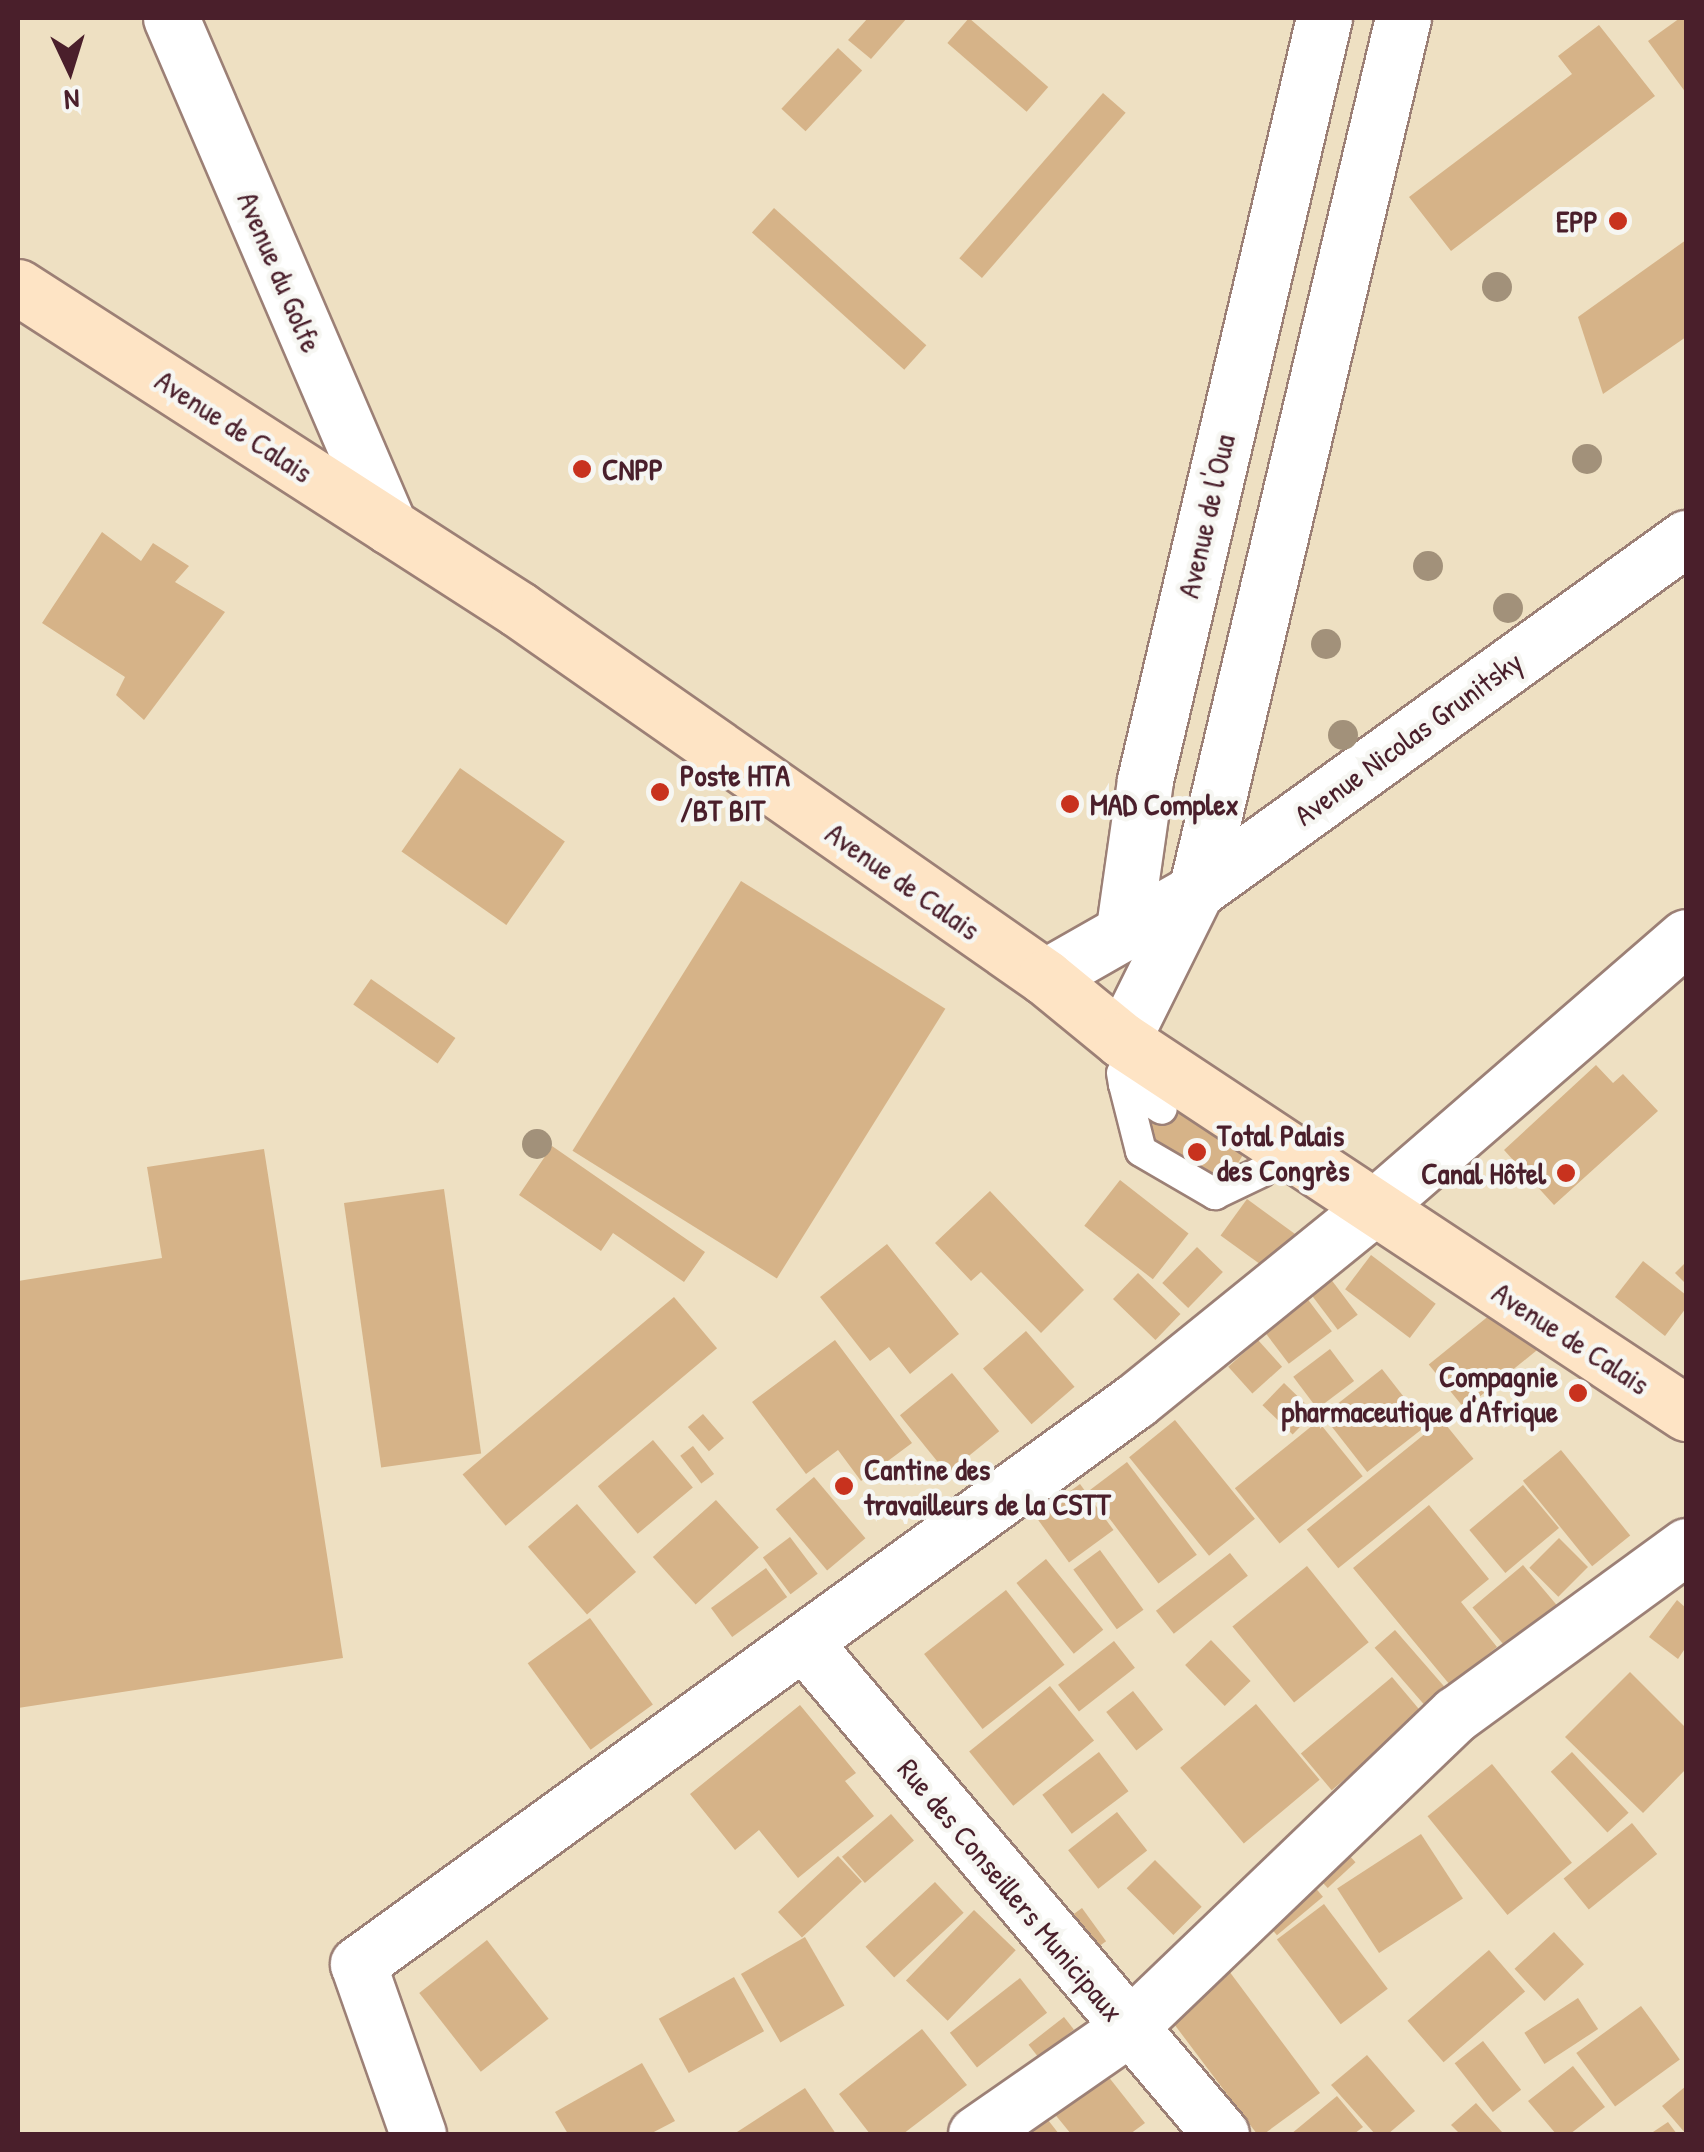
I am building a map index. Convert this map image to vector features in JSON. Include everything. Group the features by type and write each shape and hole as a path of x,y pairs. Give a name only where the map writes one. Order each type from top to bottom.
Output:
{"main road":[{"name":"Avenue de Calais","path":"18,287 389,526 1045,976 1122,1063 1262,1160 1372,1210 1686,1413"}],"street":[{"name":"Avenue du Golfe","path":"171,18 389,526"},
{"name":"Avenue de l'Oua","path":"1124,928 1145,780 1324,18"},
{"path":"1122,1063 1196,892 1402,18"},
{"name":"Avenue Nicolas Grunitsky","path":"1124,928 1196,892 1686,538"},
{"path":"1045,976 1124,928"},
{"path":"418,2134 358,1964 1135,1401 1372,1210 1686,937"},
{"path":"976,2134 1127,2029 1456,1714 1686,1546"},
{"name":"Rue des Conseillers Municipaux","path":"804,1644 1127,2029 1221,2134"}],"lane":[{"path":"1122,1063 1162,1110"},
{"path":"1122,1063 1141,1151 1216,1194 1262,1160"}],"building":[{"path":"868,18 907,18 871,59 848,40"},
{"path":"969,18 1048,87 1027,112 947,43"},
{"path":"1680,18 1686,18 1686,93 1648,41"},
{"path":"1599,25 1655,96 1451,251 1409,197 1572,74 1558,56"},
{"path":"838,48 862,71 806,131 781,109"},
{"path":"1103,93 1126,113 982,278 959,258"},
{"path":"774,208 926,345 904,370 752,233"},
{"path":"1686,240 1686,337 1603,394 1578,317"},
{"path":"102,532 141,561 153,543 189,566 175,582 225,612 144,720 116,695 125,677 42,623"},
{"path":"460,768 565,841 506,925 401,852"},
{"path":"741,881 945,1009 777,1278 572,1151"},
{"path":"371,979 455,1038 438,1063 353,1004"},
{"path":"1596,1065 1613,1083 1623,1074 1658,1111 1554,1205 1504,1150"},
{"path":"1168,1097 1249,1145 1221,1192 1140,1143"},
{"path":"552,1146 705,1252 684,1282 613,1233 601,1251 519,1195"},
{"path":"264,1149 343,1658 18,1708 18,1281 162,1258 147,1167"},
{"path":"1120,1180 1189,1234 1153,1279 1084,1226"},
{"path":"444,1189 481,1453 381,1467 344,1203"},
{"path":"990,1191 1084,1290 1041,1333 981,1272 971,1281 935,1243"},
{"path":"1247,1199 1304,1240 1277,1277 1221,1235"},
{"path":"887,1244 959,1334 910,1374 889,1347 870,1361 820,1297"},
{"path":"1197,1247 1223,1272 1188,1308 1162,1283"},
{"path":"1371,1255 1436,1304 1410,1338 1345,1289"},
{"path":"1643,1261 1686,1295 1686,1308 1665,1336 1615,1297"},
{"path":"1686,1262 1686,1284 1675,1273"},
{"path":"1138,1273 1180,1314 1155,1340 1113,1299"},
{"path":"1327,1274 1358,1315 1338,1330 1307,1289"},
{"path":"674,1297 717,1348 506,1526 463,1474"},
{"path":"1306,1297 1332,1331 1289,1364 1263,1329"},
{"path":"1501,1306 1537,1350 1465,1409 1429,1365"},
{"path":"1026,1331 1075,1387 1032,1424 983,1368"},
{"path":"835,1340 912,1443 861,1481 838,1450 806,1474 752,1402"},
{"path":"1258,1340 1282,1367 1252,1394 1228,1367"},
{"path":"1330,1349 1354,1381 1317,1409 1293,1377"},
{"path":"1382,1369 1426,1426 1367,1472 1323,1415"},
{"path":"952,1373 999,1431 947,1473 900,1415"},
{"path":"1284,1383 1314,1412 1293,1434 1262,1405"},
{"path":"703,1414 724,1438 709,1451 688,1427"},
{"path":"1175,1420 1255,1519 1209,1556 1129,1457"},
{"path":"1442,1420 1473,1459 1338,1568 1307,1530"},
{"path":"1318,1421 1363,1476 1280,1544 1235,1488"},
{"path":"653,1440 693,1487 638,1534 598,1486"},
{"path":"693,1446 714,1474 701,1484 680,1456"},
{"path":"1561,1450 1630,1535 1592,1566 1523,1481"},
{"path":"1127,1462 1197,1555 1158,1584 1089,1491"},
{"path":"814,1477 865,1538 827,1570 776,1509"},
{"path":"1080,1484 1114,1530 1069,1562 1036,1516"},
{"path":"1523,1485 1559,1528 1505,1573 1469,1530"},
{"path":"716,1500 759,1548 696,1604 653,1557"},
{"path":"577,1504 636,1572 587,1615 528,1547"},
{"path":"1429,1505 1489,1579 1461,1602 1497,1647 1450,1685 1353,1568"},
{"path":"790,1537 818,1574 791,1594 763,1557"},
{"path":"1559,1538 1588,1567 1558,1597 1529,1568"},
{"path":"1100,1550 1143,1610 1117,1629 1073,1569"},
{"path":"1230,1553 1248,1576 1174,1634 1156,1611"},
{"path":"1046,1559 1103,1630 1074,1654 1016,1583"},
{"path":"1523,1565 1558,1606 1507,1649 1472,1607"},
{"path":"1307,1566 1369,1642 1294,1703 1232,1626"},
{"path":"766,1568 787,1597 732,1637 711,1608"},
{"path":"1006,1590 1064,1665 983,1729 924,1654"},
{"path":"1677,1600 1686,1608 1686,1647 1678,1659 1649,1637"},
{"path":"590,1618 653,1705 591,1750 528,1663"},
{"path":"1395,1630 1447,1690 1426,1707 1375,1648"},
{"path":"1211,1640 1251,1681 1225,1706 1185,1665"},
{"path":"1114,1641 1135,1668 1079,1712 1058,1685"},
{"path":"1630,1672 1686,1728 1686,1769 1643,1813 1565,1737"},
{"path":"1392,1677 1423,1714 1332,1790 1301,1753"},
{"path":"1050,1686 1094,1740 1013,1806 969,1751"},
{"path":"1133,1691 1163,1730 1136,1751 1106,1712"},
{"path":"1256,1704 1320,1780 1244,1843 1180,1768"},
{"path":"800,1705 856,1773 845,1781 874,1816 798,1878 759,1830 735,1850 690,1794"},
{"path":"1099,1752 1128,1791 1072,1834 1042,1795"},
{"path":"1572,1752 1629,1813 1607,1832 1551,1772"},
{"path":"1492,1764 1572,1863 1507,1915 1427,1816"},
{"path":"1117,1812 1147,1851 1098,1889 1068,1850"},
{"path":"891,1814 914,1840 865,1883 842,1857"},
{"path":"1632,1823 1657,1854 1589,1909 1564,1878"},
{"path":"1421,1834 1463,1899 1379,1953 1337,1888"},
{"path":"1333,1838 1356,1862 1328,1888 1305,1864"},
{"path":"838,1856 862,1882 802,1938 778,1912"},
{"path":"1155,1860 1202,1907 1173,1935 1127,1888"},
{"path":"1303,1873 1323,1897 1277,1935 1257,1912"},
{"path":"935,1882 964,1913 894,1978 866,1947"},
{"path":"1324,1904 1388,1989 1341,2024 1277,1940"},
{"path":"1082,1908 1106,1941 1091,1952 1067,1919"},
{"path":"974,1910 1016,1950 948,2021 906,1980"},
{"path":"1554,1932 1584,1964 1545,2001 1515,1969"},
{"path":"805,1937 844,2005 780,2042 741,1974"},
{"path":"487,1940 549,2019 481,2072 419,1993"},
{"path":"1489,1950 1525,1992 1444,2062 1407,2021"},
{"path":"1229,1971 1320,2093 1264,2134 1257,2134 1168,2016"},
{"path":"734,1977 764,2031 689,2073 659,2019"},
{"path":"1020,1978 1047,2013 977,2067 950,2033"},
{"path":"1578,1998 1598,2029 1544,2064 1524,2033"},
{"path":"1641,2006 1680,2059 1615,2106 1576,2053"},
{"path":"1064,2017 1074,2030 1038,2057 1029,2045"},
{"path":"922,2029 967,2085 903,2134 870,2134 839,2094"},
{"path":"1483,2041 1521,2090 1493,2112 1455,2063"},
{"path":"1367,2055 1415,2111 1388,2134 1375,2134 1331,2085"},
{"path":"642,2063 675,2121 650,2134 568,2134 555,2112"},
{"path":"1100,2066 1145,2123 1130,2134 1071,2134 1049,2107"},
{"path":"1573,2066 1605,2107 1570,2134 1556,2134 1528,2101"},
{"path":"1686,2086 1686,2134 1662,2106"},
{"path":"805,2088 836,2134 734,2134"},
{"path":"1337,2096 1363,2127 1354,2134 1291,2134"},
{"path":"1476,2103 1502,2132 1460,2134 1451,2125"},
{"path":"1041,2111 1059,2134 1012,2134"},
{"path":"1668,2122 1677,2134 1650,2134"}],"place":[{"name":"EPP","path":"1618,221"},
{"name":"CNPP","path":"582,469"},
{"name":"Poste HTA /BT BIT","path":"660,792"},
{"name":"MAD Complex","path":"1070,804"},
{"name":"Total Palais des Congrès","path":"1197,1152"},
{"name":"Canal Hôtel","path":"1566,1173"},
{"name":"Compagnie pharmaceutique d'Afrique","path":"1578,1393"},
{"name":"Cantine des travailleurs de la CSTT","path":"844,1486"}]}
